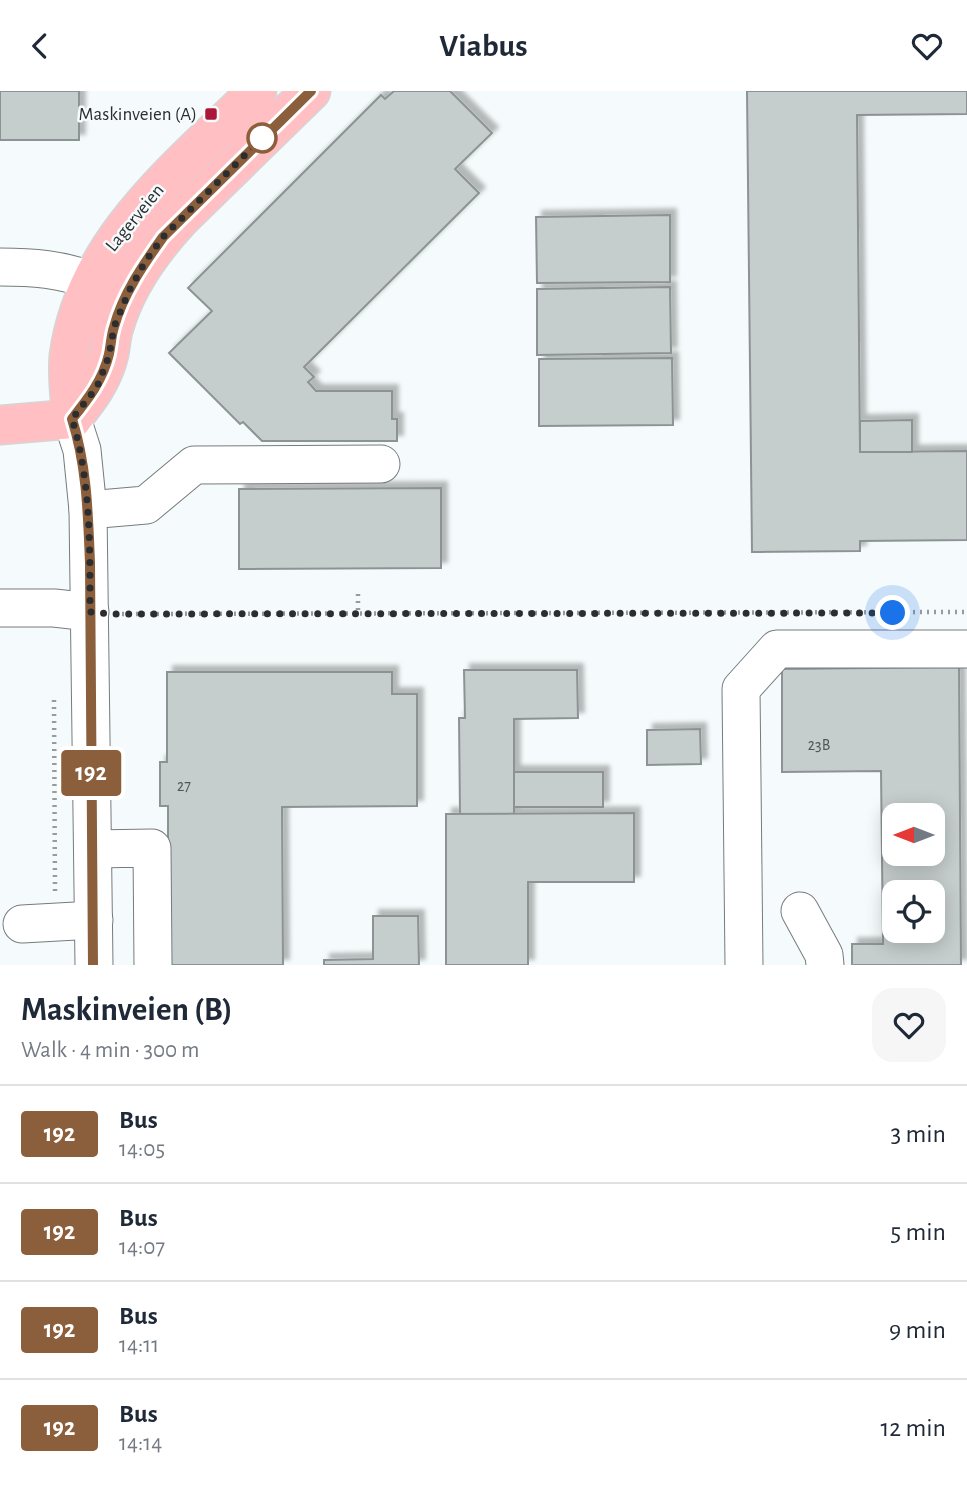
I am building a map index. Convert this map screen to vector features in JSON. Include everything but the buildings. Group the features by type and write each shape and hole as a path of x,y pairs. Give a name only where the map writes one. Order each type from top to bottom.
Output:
{"main road":[{"name":"Lagerveien","path":"72,419 68,386 69,357 77,322 104,255 141,205 257,91"},
{"name":"Lagerveien","path":"72,419 97,387 109,356 114,327 129,291 163,237 311,91"},
{"path":"0,425 72,419"}],"street":[{"path":"0,267 47,268 92,281"},
{"name":"Lagerveien","path":"72,419 82,450 88,510 93,965"},
{"path":"88,510 146,505 194,465 381,464"},
{"path":"0,608 54,608 90,612"},
{"path":"744,965 741,689 777,649 967,649"},
{"path":"93,849 152,848 153,965"},
{"path":"800,911 824,955 825,965"},
{"path":"39,923 94,920"}],"path":[{"path":"358,594 358,614"},
{"path":"90,612 967,612"},
{"path":"39,923 54,690"}],"bus line":[{"name":"192","path":"93,965 88,510 82,450 72,419 97,387 109,356 114,327 129,291 163,237 311,91"}],"place":[{"name":"Maskinveien (A)","path":"211,114"}],"route":[{"path":"262,138 163,237 145,262 114,327 109,356 97,387 72,419 82,450 88,510 90,612 893,613"}]}
